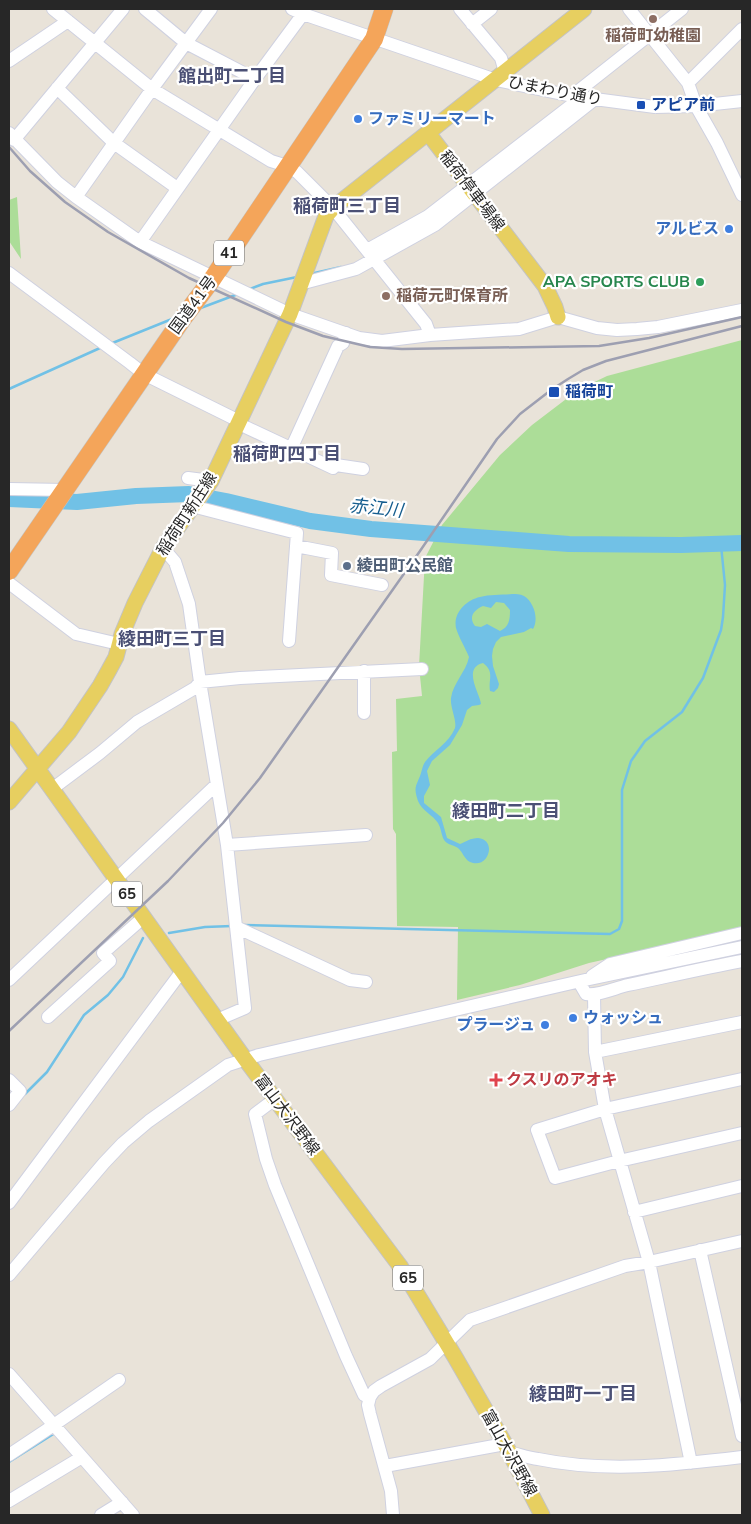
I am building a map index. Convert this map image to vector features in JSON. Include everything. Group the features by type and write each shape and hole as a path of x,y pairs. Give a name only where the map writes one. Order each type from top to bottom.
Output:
{"highway":[{"name":"国道41号","path":"9,572 144,374 213,278 286,166 306,141 374,39 384,9"}],"main road":[{"path":"428,133 584,9"},
{"name":"稲荷停車場線","path":"428,133 545,286 558,317"},
{"name":"稲荷町新庄線","path":"9,802 69,732 100,686 116,657 135,602 163,548 211,481 290,314 326,216 333,208 428,133"},
{"name":"富山大沢野線","path":"9,729 245,1060 400,1266 446,1342 542,1515"}],"street":[{"path":"53,9 152,89 270,161 297,172 333,208 426,324 430,335"},
{"path":"123,9 57,88 12,136 57,182 76,197 140,242 213,278 290,314 359,338 382,342 430,335 519,330 558,317 597,328 617,330 638,329 742,310"},
{"path":"145,9 186,43 255,79"},
{"path":"76,197 211,9"},
{"path":"460,9 501,58 500,76"},
{"path":"472,24 491,9"},
{"path":"629,9 688,83 696,106 741,192"},
{"path":"300,284 356,269 370,255 435,225 471,189 577,96 682,9"},
{"path":"140,242 255,79 297,11"},
{"name":"ひまわり通り","path":"297,11 374,39 500,76 595,100 656,107 696,106 742,101"},
{"path":"9,61 68,20"},
{"path":"688,83 742,29"},
{"path":"57,88 114,143 177,188"},
{"path":"471,189 595,100"},
{"path":"9,273 144,374 333,468 336,465 363,469"},
{"path":"292,449 338,346 343,343 346,333"},
{"path":"188,478 211,481"},
{"path":"9,488 65,490"},
{"path":"192,506 297,533 289,641"},
{"path":"296,546 332,553 332,575 382,585"},
{"path":"163,548 175,562 189,604 216,785 227,845 245,1008 217,1020"},
{"path":"9,583 76,634 119,644"},
{"path":"52,789 137,722 195,688 200,682 240,678 422,669"},
{"path":"364,671 364,713"},
{"path":"9,980 216,785"},
{"path":"227,845 366,835"},
{"path":"48,1017 110,962 103,954 144,917"},
{"path":"236,927 350,980 366,982"},
{"path":"582,981 610,964 742,933"},
{"path":"9,1275 98,1169 123,1143 148,1121 228,1065 260,1055 582,981 742,947"},
{"path":"582,981 586,994 594,995 609,989 742,961"},
{"path":"9,1202 182,971"},
{"path":"594,995 595,1052 605,1109 649,1262 691,1463"},
{"path":"595,1052 742,1022"},
{"path":"742,1079 605,1109 537,1130 555,1178 619,1161 742,1133"},
{"path":"9,1080 20,1091 9,1105"},
{"path":"275,1099 255,1114 266,1159 346,1356 364,1395 370,1398"},
{"path":"634,1212 742,1186"},
{"path":"393,1515 391,1491 368,1405 374,1391 430,1359 470,1320 625,1266 742,1241"},
{"path":"700,1250 742,1436"},
{"path":"9,1374 133,1515"},
{"path":"9,1454 119,1380"},
{"path":"385,1466 506,1448 538,1459 591,1466 632,1467 742,1457"},
{"path":"9,1501 82,1457"},
{"path":"101,1515 122,1502"}],"green space":[{"path":"17,197 21,259 9,241 9,200"},
{"path":"742,340 742,929 589,963 520,985 457,1000 458,927 397,926 396,834 393,829 392,752 397,751 396,699 422,696 419,666 425,558 442,525 500,455 532,425 578,390 607,376"}],"water":[{"path":"514,594 524,596 533,606 536,620 535,625 533,629 501,637 496,642 492,656 499,684 494,692 490,691 490,673 487,666 483,663 474,670 474,682 481,704 472,706 467,710 462,725 450,745 432,761 427,771 430,785 424,796 424,803 441,817 447,838 460,844 478,838 488,844 489,849 486,858 482,862 476,863 468,861 458,848 444,840 438,823 418,801 416,788 425,762 449,738 455,728 451,698 454,687 469,657 456,628 459,612 465,604 475,599 488,595","holes":["496,602 504,603 510,610 510,614 508,623 503,629 500,631 487,624 481,627 475,626 472,617 477,610 483,606 491,608"]}],"waterway":[{"path":"310,274 341,267"},
{"path":"250,289 263,284 297,277"},
{"path":"198,309 238,294"},
{"path":"110,344 172,319"},
{"path":"9,389 100,348"},
{"name":"赤江川","path":"9,499 77,502 136,496 189,494 310,521 371,529 569,544 681,545 742,543"},
{"path":"243,925 610,934 619,929 622,921 622,790 631,761 645,741 682,712 703,678 721,630 723,617 725,585 721,545"},
{"path":"169,933 205,927 232,926"},
{"path":"25,1094 47,1072 84,1015 108,995 123,977 143,938"},
{"path":"9,1462 54,1432"}],"railway":[{"path":"9,147 30,171 65,202 108,232 189,278 286,322 323,336 370,347 402,349 599,346 649,338 742,317"},
{"path":"9,1031 168,881 223,823 260,778 497,439 520,414 551,390 583,370 606,361 742,326"}],"place":[{"name":"稲荷町幼稚園","path":"653,19"},
{"name":"アピア前","path":"641,105"},
{"name":"ファミリーマート","path":"358,119"},
{"name":"アルビス","path":"729,229"},
{"name":"APA SPORTS CLUB","path":"700,282"},
{"name":"稲荷元町保育所","path":"386,296"},
{"name":"稲荷町","path":"554,392"},
{"name":"綾田町公民館","path":"347,566"},
{"name":"ウォッシュ","path":"573,1018"},
{"name":"プラージュ","path":"545,1025"},
{"name":"クスリのアオキ","path":"496,1080"}],"district":[{"name":"館出町二丁目","path":"232,76"},
{"name":"稲荷町三丁目","path":"347,206"},
{"name":"稲荷町四丁目","path":"287,454"},
{"name":"綾田町三丁目","path":"172,639"},
{"name":"綾田町二丁目","path":"506,811"},
{"name":"綾田町一丁目","path":"583,1394"}]}
